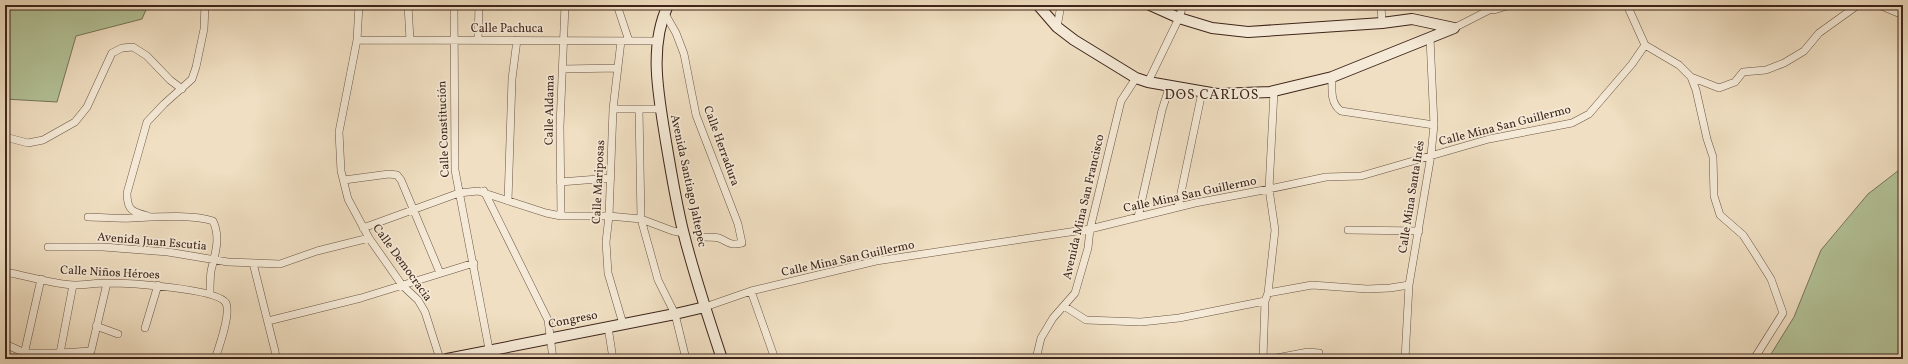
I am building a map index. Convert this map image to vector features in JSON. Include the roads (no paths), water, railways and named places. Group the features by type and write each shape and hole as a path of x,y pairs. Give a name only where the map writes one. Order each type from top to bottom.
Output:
{"street":[{"path":"148,216 133,212 127,204 128,193 147,122 164,104 192,79 204,29 205,5"},
{"name":"Calle Democracia","path":"359,5 357,40 339,132 344,180 348,199 369,238 402,285 418,300 425,312 440,359"},
{"path":"408,5 410,40"},
{"name":"Calle Constitución","path":"454,5 454,149 459,194 490,349"},
{"path":"478,40 479,5"},
{"name":"Calle Aldama","path":"561,216 560,126 565,5"},
{"path":"617,5 629,40"},
{"path":"1038,5 1057,27 1074,40 1136,78 1148,82 1217,94 1274,91 1332,77 1454,28 1499,5"},
{"path":"1057,27 1061,5"},
{"path":"1150,5 1178,18 1212,28 1248,32 1412,20 1454,28"},
{"path":"1148,82 1183,5"},
{"path":"1381,5 1382,23"},
{"path":"1486,12 1511,5"},
{"path":"1627,5 1645,44 1679,65 1691,77 1719,88 1734,82 1743,72 1766,70 1784,63 1804,51 1819,33 1858,5"},
{"path":"1879,5 1903,15"},
{"name":"Avenida Santiago Jaltepec","path":"666,9 657,41 657,75 660,109 684,233 705,307 722,359"},
{"name":"Calle Herradura","path":"666,9 684,54 696,115 738,224 742,243 735,245 728,244 720,238 702,237"},
{"name":"Calle Mina Santa Inés","path":"1405,359 1409,285 1431,155 1434,125 1430,38"},
{"name":"Calle Pachuca","path":"357,40 657,41"},
{"path":"508,201 512,79 517,40"},
{"name":"Calle Mariposas","path":"621,40 613,109 611,178 606,242 608,273 623,324"},
{"name":"Calle Mina San Guillermo","path":"705,307 751,291 876,261 1090,229 1195,203 1326,177 1361,176 1489,139 1572,123 1589,114 1632,64 1645,44"},
{"path":"5,137 28,143 43,140 74,122 87,107 112,53 122,48 133,47 147,56 170,80 182,89"},
{"path":"562,69 618,68"},
{"path":"1332,77 1332,98 1335,107 1341,111 1434,125"},
{"path":"1691,77 1696,90 1707,139 1713,157 1714,196 1720,215 1743,235 1756,254 1770,279 1783,313 1754,359"},
{"name":"Avenida Mina San Francisco","path":"1036,359 1041,338 1053,318 1075,293 1088,248 1090,229 1120,101 1136,78"},
{"path":"1138,218 1162,110 1170,85"},
{"path":"1263,359 1265,301 1268,293 1276,230 1269,189 1274,91"},
{"path":"1178,208 1202,92"},
{"path":"613,109 660,109"},
{"path":"639,109 641,219 658,280 675,314 686,359"},
{"path":"344,180 389,174 397,175 401,180 440,273"},
{"path":"560,182 611,178"},
{"path":"484,191 548,320 553,359"},
{"path":"363,228 459,194 484,191 508,201 561,216 609,216 641,219 673,231 684,233"},
{"path":"88,217 132,218 148,216 206,219 213,221 218,231 215,259 211,271 210,294"},
{"path":"1348,230 1419,231"},
{"name":"Avenida Juan Escutia","path":"48,247 103,247 168,252 228,262 280,264 317,250 369,238"},
{"path":"253,263 276,359"},
{"path":"268,321 361,298 474,263"},
{"name":"Calle Niños Héroes","path":"5,272 73,285 107,283 158,286 210,294 224,301 227,305 227,316 215,359"},
{"path":"24,356 41,279"},
{"path":"5,344 24,356 91,350 107,283"},
{"path":"60,353 73,285"},
{"path":"1268,293 1312,285 1367,289 1409,285"},
{"path":"145,328 158,286"},
{"path":"751,291 775,359"},
{"path":"1064,306 1086,320 1141,322 1180,318 1265,301"},
{"name":"Congreso","path":"446,359 469,356 490,349 705,307"},
{"path":"96,326 118,334"},
{"path":"608,327 613,359"},
{"path":"1271,359 1308,352 1319,353"}],"district":[{"name":"DOS CARLOS","path":"1212,95"}]}
